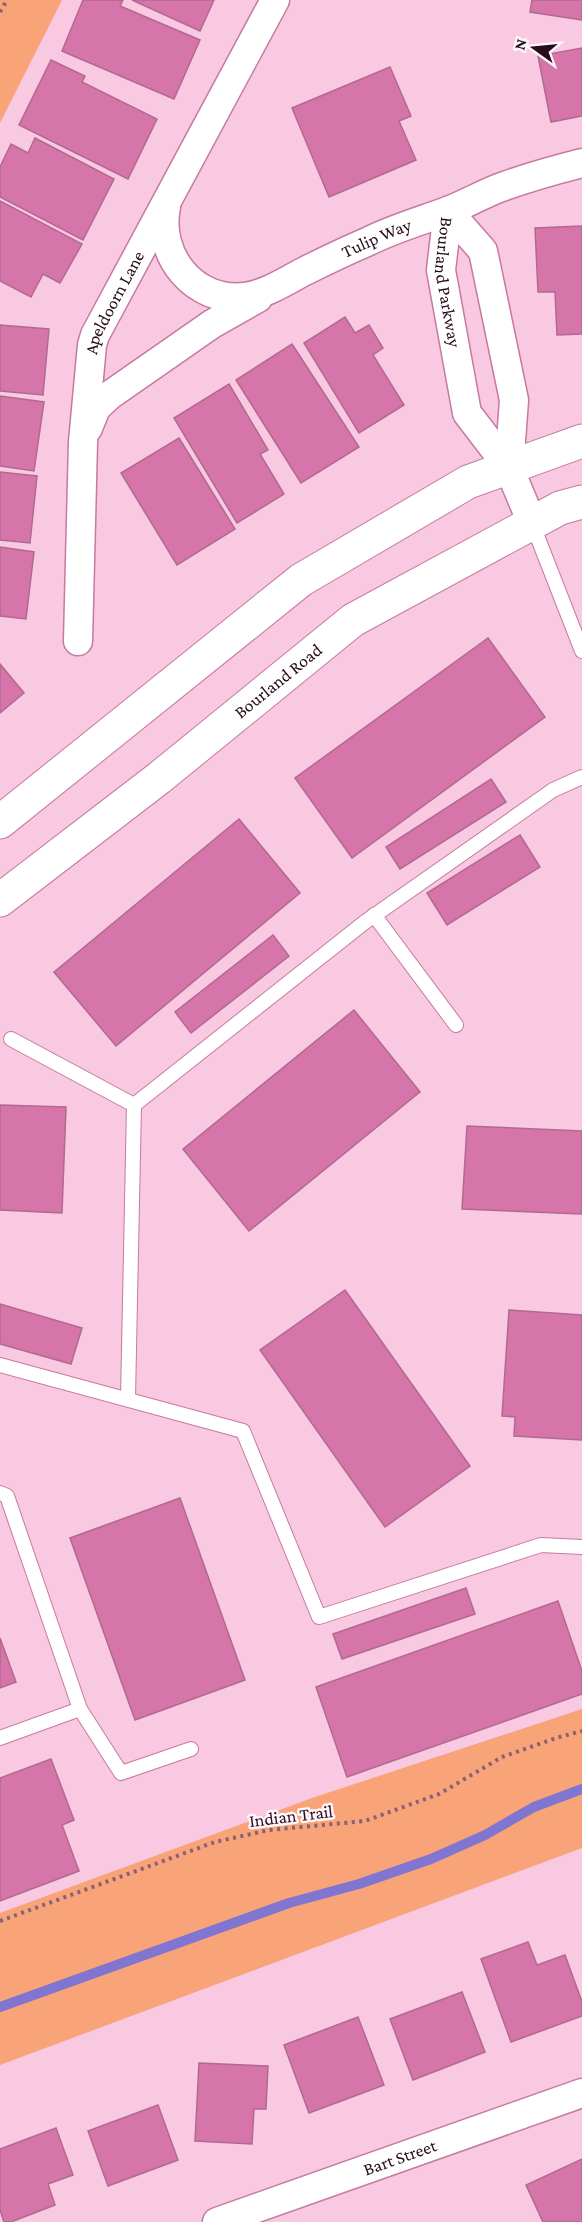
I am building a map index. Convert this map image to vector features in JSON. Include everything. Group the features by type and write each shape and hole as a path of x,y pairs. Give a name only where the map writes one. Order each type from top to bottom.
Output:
{"main road":[{"path":"0,822 301,580 468,482 582,441"},
{"name":"Bourland Road","path":"0,900 159,778 353,620 560,508 582,502"}],"street":[{"name":"Apeldoorn Lane","path":"78,641 83,442 92,345 95,335 275,0"},
{"name":"Tulip Way","path":"173,190 165,213 165,237 172,260 187,278 208,291 231,297 255,295 378,236 447,211 498,188 582,163"},
{"name":"Bourland Parkway","path":"447,211 441,270 466,413 509,468 532,523"},
{"name":"Bourland Parkway","path":"447,211 483,251 514,400 509,468"},
{"name":"Tulip Way","path":"83,442 96,408 110,395 212,324 243,308 274,287"},
{"name":"Bart Street","path":"217,2222 582,2093"}],"lane":[{"path":"532,523 582,651"},
{"path":"134,1105 374,915 552,790 582,777"},
{"path":"374,915 456,1025"},
{"path":"11,1040 134,1105"},
{"path":"128,1398 134,1105"},
{"path":"0,1365 243,1431 319,1617 541,1545 582,1547"},
{"path":"0,1493 7,1496 80,1709 121,1773 191,1749"},
{"path":"0,1738 80,1709"}],"path":[{"path":"0,12 7,0"},
{"name":"Indian Trail","path":"0,1922 215,1842 269,1830 365,1821 439,1794 502,1757 582,1731"}],"shaded area":[{"path":"0,0 62,0 0,123"},
{"path":"582,1709 582,1848 0,2065 0,1913 312,1798"}],"building":[{"path":"83,0 123,0 120,6 200,40 174,99 62,51"},
{"path":"132,0 214,0 200,31"},
{"path":"532,0 582,0 582,20 530,12"},
{"path":"582,48 582,116 551,122 538,56"},
{"path":"51,60 85,76 82,82 157,119 128,179 19,125"},
{"path":"390,67 411,116 399,121 416,160 329,197 292,108"},
{"path":"35,138 114,179 83,240 0,197 0,167 11,144 28,153"},
{"path":"0,201 82,244 60,283 43,274 31,297 0,281"},
{"path":"582,226 582,334 557,335 555,292 538,292 535,228"},
{"path":"345,317 355,333 369,325 383,348 373,355 404,405 359,433 304,343"},
{"path":"0,325 49,329 43,395 0,391"},
{"path":"292,344 359,447 301,483 236,380"},
{"path":"229,384 268,450 260,454 284,494 237,523 174,418"},
{"path":"0,396 44,402 34,471 0,466"},
{"path":"179,438 235,529 177,565 121,473"},
{"path":"0,472 37,476 30,543 0,540"},
{"path":"0,547 34,552 26,619 0,616"},
{"path":"488,638 545,717 352,858 295,778"},
{"path":"0,664 24,693 0,713"},
{"path":"491,779 506,802 400,869 386,847"},
{"path":"239,819 300,893 116,1046 54,972"},
{"path":"520,835 540,867 447,925 427,893"},
{"path":"273,935 289,956 191,1033 175,1012"},
{"path":"354,1010 420,1092 249,1231 183,1149"},
{"path":"0,1105 66,1107 62,1213 0,1210"},
{"path":"467,1126 582,1131 582,1214 462,1209"},
{"path":"345,1290 470,1466 385,1527 260,1350"},
{"path":"0,1304 82,1328 71,1364 0,1344"},
{"path":"509,1310 582,1315 582,1440 514,1436 515,1417 502,1416"},
{"path":"180,1498 245,1680 135,1720 70,1538"},
{"path":"466,1588 475,1614 342,1659 333,1634"},
{"path":"558,1601 582,1671 582,1694 347,1777 316,1687"},
{"path":"0,1638 16,1682 0,1688"},
{"path":"51,1759 74,1820 62,1825 79,1871 0,1901 0,1778"},
{"path":"528,1942 537,1965 565,1955 582,2002 582,2016 511,2042 481,1959"},
{"path":"462,1992 485,2052 413,2080 390,2019"},
{"path":"358,2017 384,2085 309,2113 284,2045"},
{"path":"199,2063 268,2066 266,2109 254,2109 252,2144 195,2141"},
{"path":"158,2105 178,2160 108,2186 88,2131"},
{"path":"56,2128 73,2175 48,2184 55,2205 11,2222 4,2222 0,2210 0,2149"},
{"path":"582,2159 582,2222 543,2222 526,2185"}],"waterway":[{"path":"0,2007 289,1903 359,1884 431,1859 485,1835 534,1807 582,1789"}]}
